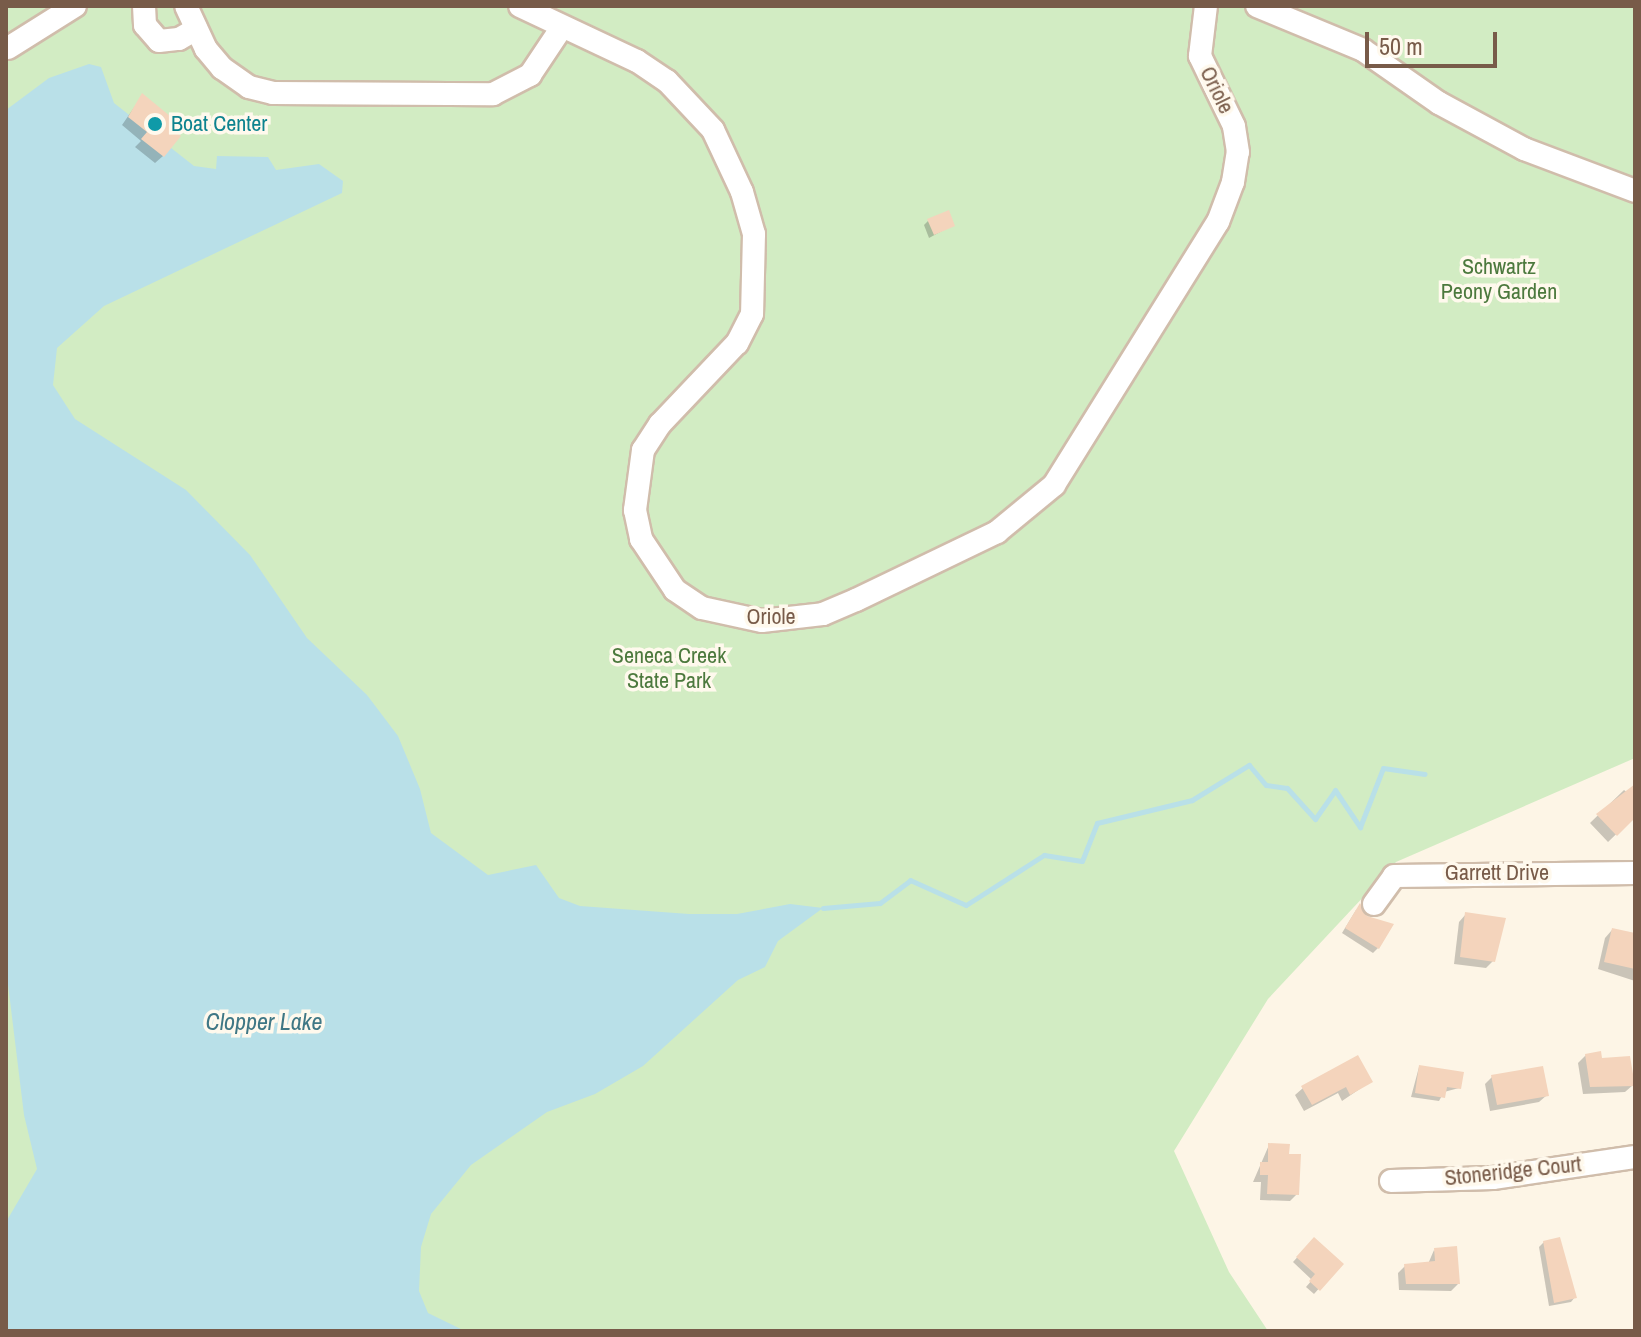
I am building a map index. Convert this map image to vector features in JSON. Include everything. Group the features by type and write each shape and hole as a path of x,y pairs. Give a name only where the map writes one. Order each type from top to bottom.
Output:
{"street":[{"path":"8,48 75,6"},
{"path":"144,6 145,25 159,41 179,39 196,29"},
{"path":"186,6 196,29 222,68 261,90 493,94 530,75 562,27"},
{"name":"Oriole","path":"520,6 637,61 690,102 729,160 754,234 752,314 737,343 660,424 643,450 635,488 641,539 675,590 702,608 729,617 790,621 856,600 997,532 1054,485 1077,452 1218,222 1233,182 1238,152 1234,126 1200,56 1206,6"},
{"path":"1257,6 1363,50 1439,103 1524,149 1635,191"},
{"name":"Garrett Drive","path":"1374,904 1394,876 1635,873"},
{"name":"Stoneridge Court","path":"1391,1181 1493,1178 1635,1157"}],"green space":[{"name":"Seneca Creek State Park","path":"6,6 1635,6 1635,758 1396,862 1268,999 1174,1151 1229,1272 1268,1331 6,1331"}],"water":[{"name":"Clopper Lake","path":"89,64 101,67 114,103 194,166 216,169 217,156 268,157 276,170 319,164 343,181 342,193 104,306 57,348 53,385 75,419 186,490 250,555 307,638 367,695 398,736 420,789 431,833 488,875 536,865 559,898 580,906 689,914 737,914 790,904 823,908 778,941 765,967 738,980 643,1066 595,1094 547,1112 471,1165 431,1214 421,1247 419,1291 428,1313 465,1331 6,1331 6,1222 37,1169 24,1115 6,968 6,110 49,78"}],"building":[{"name":"Boat Center","path":"142,93 176,121 171,127 181,136 164,157 141,139 147,132 128,117"},
{"path":"949,210 955,226 934,235 927,219"},
{"path":"1635,784 1635,818 1617,836 1596,814"},
{"path":"1360,903 1367,916 1394,924 1379,949 1345,928"},
{"path":"1465,912 1506,918 1495,962 1460,957"},
{"path":"1612,928 1635,933 1635,969 1604,962"},
{"path":"1601,1051 1602,1058 1630,1056 1635,1086 1590,1087 1585,1054"},
{"path":"1358,1055 1373,1082 1350,1095 1346,1087 1312,1105 1301,1086"},
{"path":"1419,1065 1464,1072 1461,1089 1447,1087 1445,1098 1415,1093"},
{"path":"1543,1066 1549,1096 1497,1105 1491,1075"},
{"path":"1268,1143 1290,1144 1289,1154 1301,1154 1299,1195 1267,1194 1268,1175 1260,1175 1260,1162 1268,1162"},
{"path":"1314,1237 1344,1264 1320,1291 1309,1281 1315,1274 1296,1257"},
{"path":"1560,1237 1577,1298 1554,1303 1543,1241"},
{"path":"1457,1246 1460,1284 1406,1284 1404,1264 1435,1261 1434,1248"}],"waterway":[{"path":"823,908 880,903 910,880 966,905 1044,855 1082,861 1097,823 1192,800 1249,765 1266,785 1287,788 1315,819 1335,790 1360,827 1383,768 1425,774"}],"place":[{"name":"Boat Center","path":"155,124"}],"park label":[{"name":"Schwartz Peony Garden","path":"1499,278"}]}
